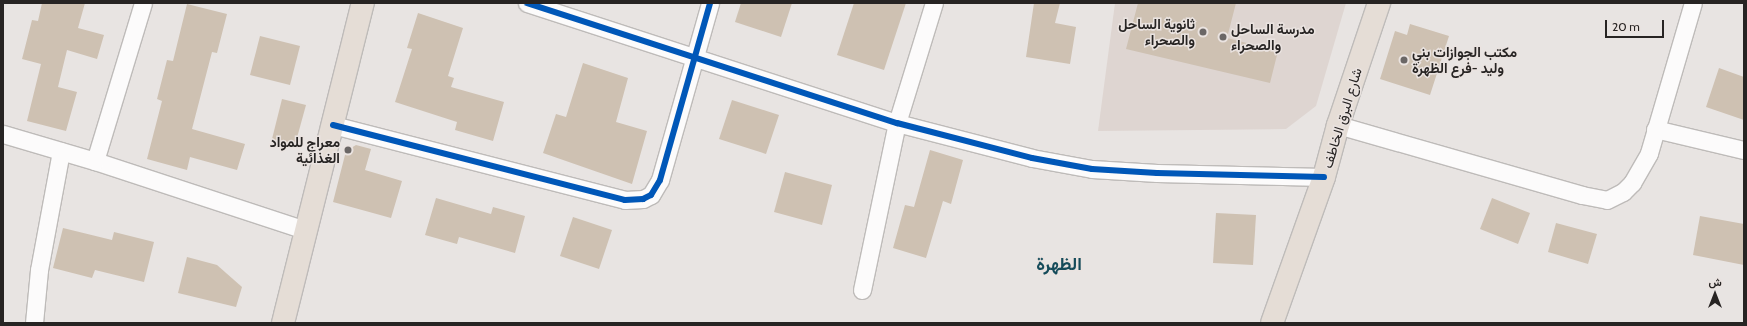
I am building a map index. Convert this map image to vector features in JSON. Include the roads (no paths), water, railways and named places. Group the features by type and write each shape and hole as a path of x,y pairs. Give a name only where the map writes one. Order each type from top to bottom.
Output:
{"main road":[{"path":"283,323 305,230 363,3"},
{"name":"شارع البرق الخاطف","path":"1272,323 1324,177 1338,125 1379,3"}],"street":[{"path":"96,161 143,3"},
{"path":"527,3 897,123 1032,158 1092,169 1157,173 1324,177"},
{"path":"333,125 625,200 644,199 651,195 660,180 710,3"},
{"path":"862,290 897,123 934,3"},
{"path":"1338,125 1582,195 1607,200 1623,192 1632,183 1649,153 1693,3"},
{"path":"1655,129 1744,150"},
{"path":"3,134 96,161 305,230"},
{"path":"34,323 39,270 61,151"}],"place":[{"name":"ثانوية الساحل والصحراء","path":"1203,32"},
{"name":"مدرسة الساحل والصحراء","path":"1223,37"},
{"name":"مكتب الجوازات بني وليد -فرع الظهرة","path":"1404,60"},
{"name":"معراج للمواد الغذائية","path":"348,150"}],"district":[{"name":"الظهرة","path":"1059,264"}]}
